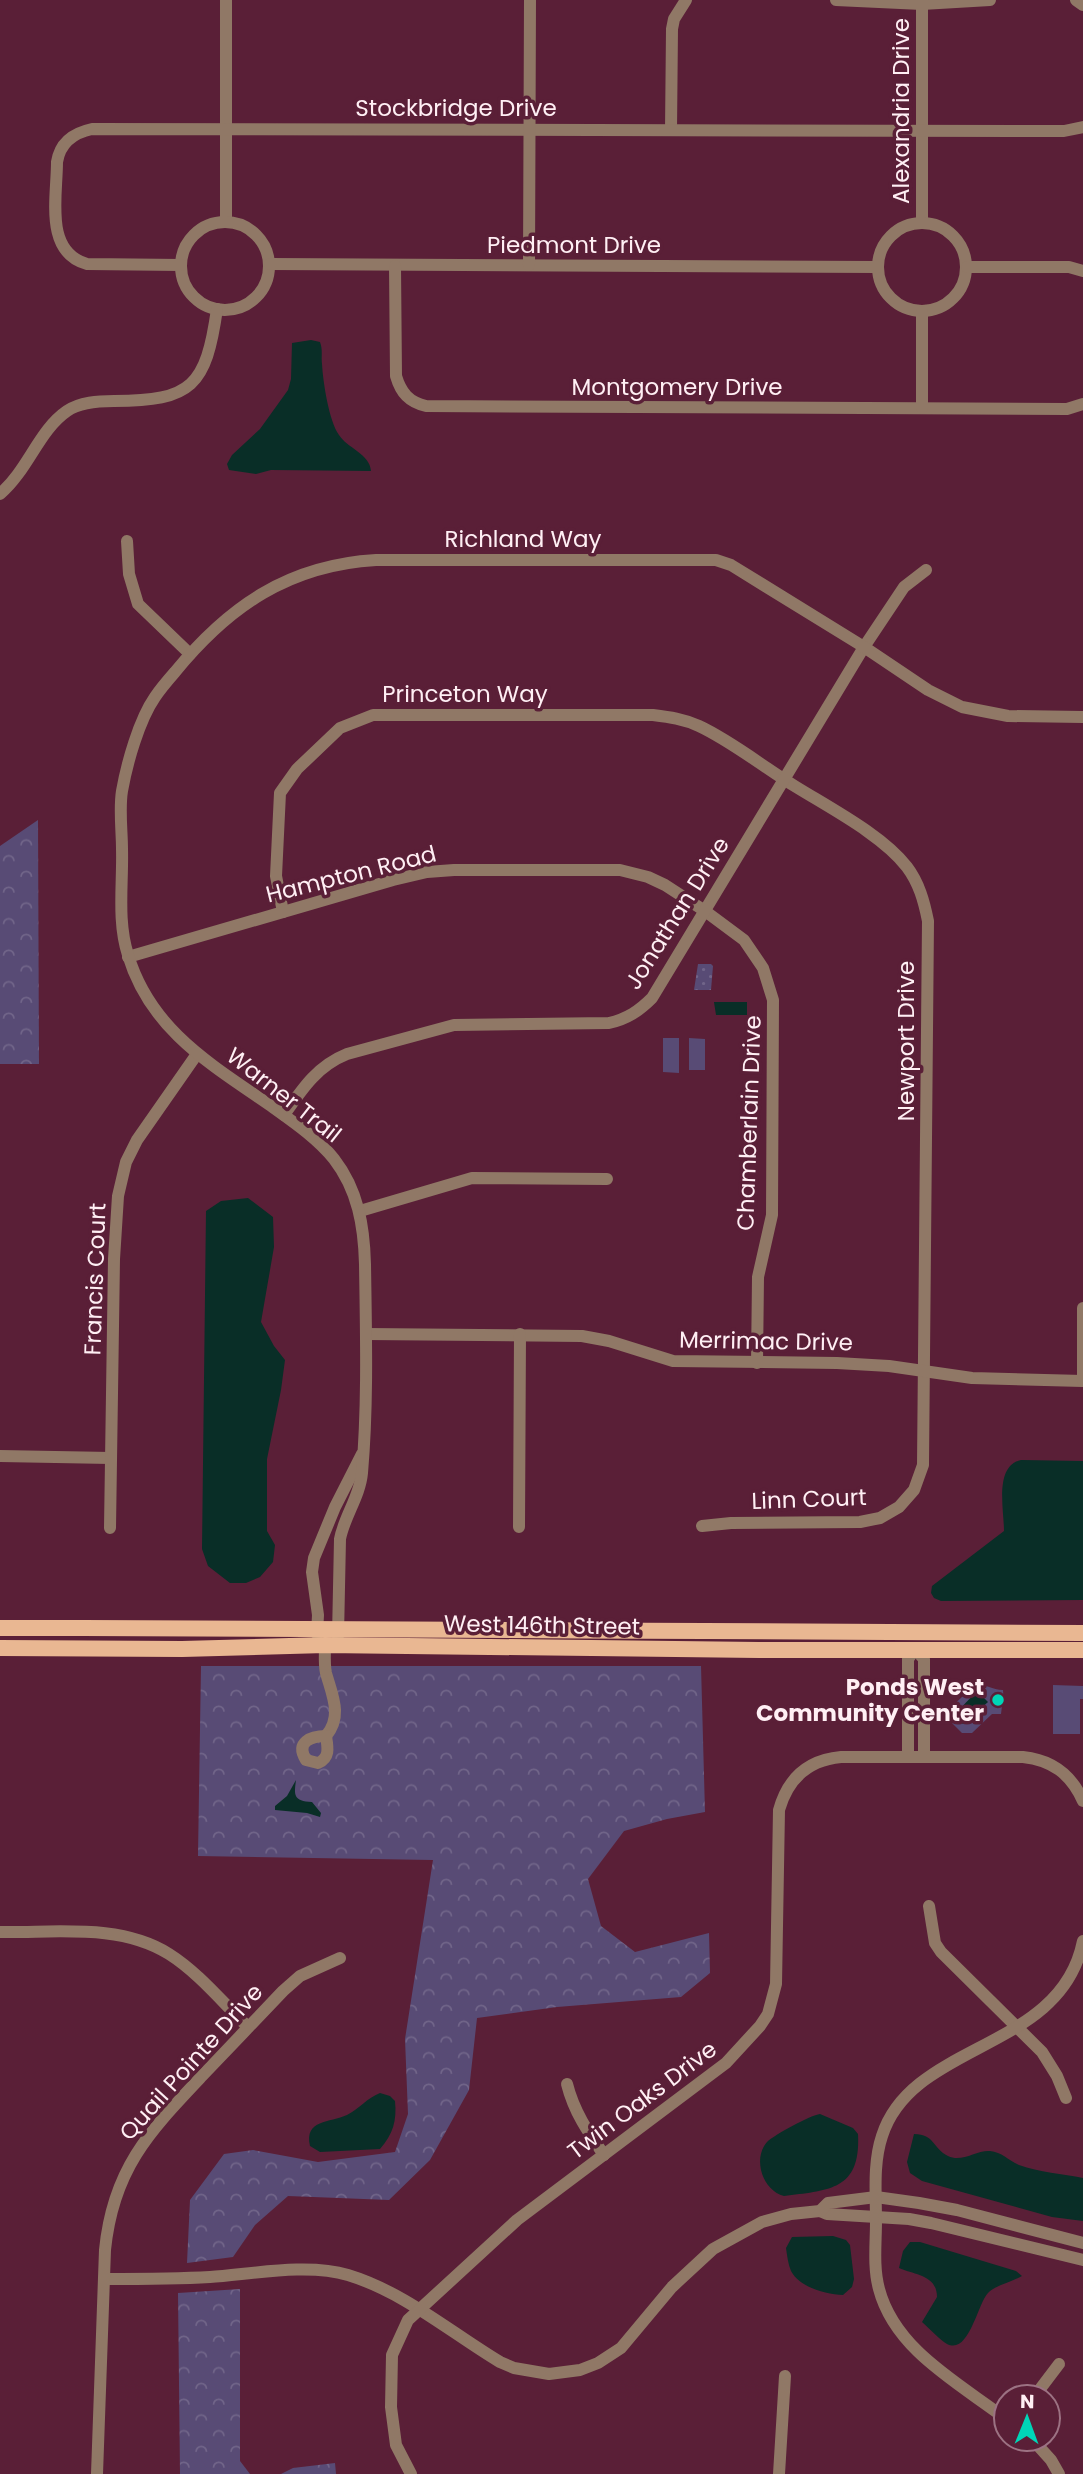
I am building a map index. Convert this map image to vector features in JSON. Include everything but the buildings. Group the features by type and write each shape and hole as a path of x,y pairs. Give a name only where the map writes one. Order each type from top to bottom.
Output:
{"main road":[{"name":"West 146th Street","path":"0,1628 318,1627 683,1631 1083,1650"},
{"path":"683,1631 683,1649"},
{"name":"West 146th Street","path":"0,1648 182,1649 326,1645 683,1649 1083,1633"}],"street":[{"path":"226,0 226,221"},
{"path":"529,265 530,0"},
{"path":"671,130 672,29 674,19 687,0"},
{"path":"836,0 990,0"},
{"path":"1076,0 1083,5"},
{"name":"Alexandria Drive","path":"922,2 922,223"},
{"name":"Stockbridge Drive","path":"181,265 94,265 77,261 69,255 60,243 57,227 58,154 67,140 82,131 92,129 1064,131 1083,127"},
{"path":"226,221 242,224 257,234 266,248 270,264 267,281 254,300 237,309 217,309 198,301 191,294 182,275 181,265 186,245 198,230 216,222 226,221"},
{"name":"Alexandria Drive","path":"878,267 881,250 895,233 912,224 922,223 934,225 952,236 962,249 967,267"},
{"name":"Piedmont Drive","path":"270,264 878,267"},
{"name":"Montgomery Drive","path":"395,266 396,376 402,393 417,404 438,408 1068,409 1083,404"},
{"path":"878,267 879,278 889,296 903,307 922,312 950,302 962,286 967,267 1069,267 1083,271"},
{"path":"0,494 21,473 50,426 68,409 91,402 160,400 189,385 205,365 217,309"},
{"path":"922,312 922,408"},
{"path":"127,541 129,574 138,604 190,654"},
{"name":"Richland Way","path":"122,876 121,793 139,730 153,698 201,640 253,599 277,585 317,569 348,562 716,560 731,565 928,690 962,707 1008,716 1083,716"},
{"name":"Jonathan Drive","path":"284,1115 308,1081 325,1065 346,1054 432,1029 463,1024 599,1024 629,1017 652,998 864,647 904,587 926,570"},
{"name":"Princeton Way","path":"283,912 276,876 281,793 297,769 329,737 340,728 363,717 671,717 701,727 784,780"},
{"name":"Newport Drive","path":"784,780 868,833 894,853 913,875 925,903 928,955 925,1372"},
{"name":"Hampton Road","path":"128,957 426,872 620,870 635,873 665,886 705,911"},
{"name":"Warner Trail","path":"122,876 122,915 128,957 142,991 157,1015 197,1054 284,1115 322,1146 349,1185 360,1211 365,1238 365,1433 360,1486 314,1558 312,1572 318,1627 326,1645"},
{"name":"Chamberlain Drive","path":"705,911 736,933 751,948 763,968 773,1000 772,1215 758,1277 757,1363"},
{"name":"Francis Court","path":"110,1528 116,1213 121,1178 137,1140 197,1054"},
{"path":"360,1211 472,1178 607,1179"},
{"path":"1083,1308 1083,1381"},
{"name":"Merrimac Drive","path":"366,1334 551,1334 596,1338 673,1361 837,1363 889,1366 989,1380 1083,1381"},
{"path":"519,1527 520,1334"},
{"name":"Linn Court","path":"702,1526 731,1522 860,1522 880,1518 900,1507 914,1490 923,1465 925,1372"},
{"path":"0,1456 111,1458"},
{"name":"Warner Trail","path":"326,1645 338,1628 339,1561 336,1524"},
{"path":"915,1641 924,1659 916,1755"},
{"path":"326,1645 326,1672 331,1685 335,1714 334,1723 326,1736"},
{"name":"Twin Oaks Drive","path":"411,2474 401,2458 393,2429 391,2366 395,2345 408,2320 517,2220 726,2063 768,2014 776,1984 779,1810 786,1788 793,1780 811,1764 825,1758 1023,1756 1044,1760 1065,1774 1083,1801"},
{"path":"929,1906 935,1943 941,1952 1047,2059 1066,2098"},
{"path":"0,1932 117,1934 147,1943 182,1964 248,2027"},
{"path":"992,2408 922,2356 907,2342 893,2322 879,2289 876,2271 879,2146 887,2122 914,2089 1049,2005 1076,1966 1083,1941"},
{"name":"Quail Pointe Drive","path":"97,2474 104,2278 110,2217 124,2174 158,2122 248,2027 300,1976 340,1958"},
{"path":"567,2084 580,2120 604,2155"},
{"path":"820,2211 828,2203 876,2197 957,2210 1083,2242"},
{"path":"104,2278 148,2280 325,2271 363,2281 420,2308 470,2344 514,2368 549,2374 580,2370 598,2363 621,2348 671,2287 713,2249 762,2222 791,2214 820,2211 827,2214 931,2223 1083,2260"},
{"path":"1045,2383 1059,2364"},
{"path":"779,2474 785,2376"},
{"path":"1045,2453 1059,2474"}],"green space":[{"path":"38,820 39,1064 0,1064 0,846"},
{"path":"698,964 713,966 711,990 694,990"},
{"path":"663,1038 679,1038 679,1073 663,1072"},
{"path":"689,1038 705,1039 705,1070 689,1070"},
{"path":"201,1666 701,1666 705,1812 624,1831 588,1879 601,1926 635,1952 709,1933 710,1973 681,1997 557,2007 477,2018 469,2090 430,2160 389,2200 288,2196 255,2225 233,2257 187,2263 190,2200 224,2154 253,2150 318,2162 395,2152 408,2114 405,2039 433,1860 198,1856"},
{"path":"976,1684 1003,1690 1004,1705 1001,1714 992,1714 972,1733 962,1733 948,1719 948,1710"},
{"path":"1053,1685 1083,1686 1083,1699 1080,1699 1080,1734 1053,1734"},
{"path":"240,2289 240,2461 250,2474 180,2474 178,2293"},
{"path":"335,2463 336,2474 281,2474 293,2468"}],"shaded area":[{"path":"311,340 320,342 321,345 325,391 335,429 343,440 367,460 371,471 271,470 256,474 229,470 227,464 232,455 260,429 288,390 292,343"},
{"path":"714,1002 747,1002 747,1015 716,1015"},
{"path":"248,1198 273,1217 274,1247 261,1322 285,1360 267,1459 267,1531 275,1545 273,1562 260,1577 246,1583 230,1583 208,1566 202,1549 206,1211 221,1201"},
{"path":"1021,1460 1083,1461 1083,1600 941,1601 934,1598 931,1593 932,1586 1004,1531 1004,1480 1007,1471"},
{"path":"977,1691 988,1702 963,1724 954,1715"},
{"path":"296,1780 296,1796 298,1799 312,1802 321,1813 320,1817 275,1810 275,1806 287,1796"},
{"path":"380,2093 395,2101 395,2121 380,2149 320,2152 310,2146 309,2137 315,2126 347,2115"},
{"path":"820,2114 853,2128 858,2134 854,2167 848,2177 828,2189 784,2196 777,2193 770,2188 762,2174 760,2157 763,2149 767,2142 777,2135"},
{"path":"914,2134 926,2136 943,2153 953,2158 990,2151 1027,2167 1083,2178 1083,2221 1052,2217 922,2181 910,2173 907,2162"},
{"path":"833,2236 846,2240 850,2245 854,2279 852,2287 843,2295 821,2291 801,2282 791,2271 787,2257 786,2248 792,2237"},
{"path":"910,2242 920,2242 1016,2271 1022,2276 988,2293 967,2336 955,2345 947,2344 922,2322 937,2297 933,2284 924,2277 899,2268 903,2251"}],"place":[{"name":"Ponds West Community Center","path":"998,1700"}]}
